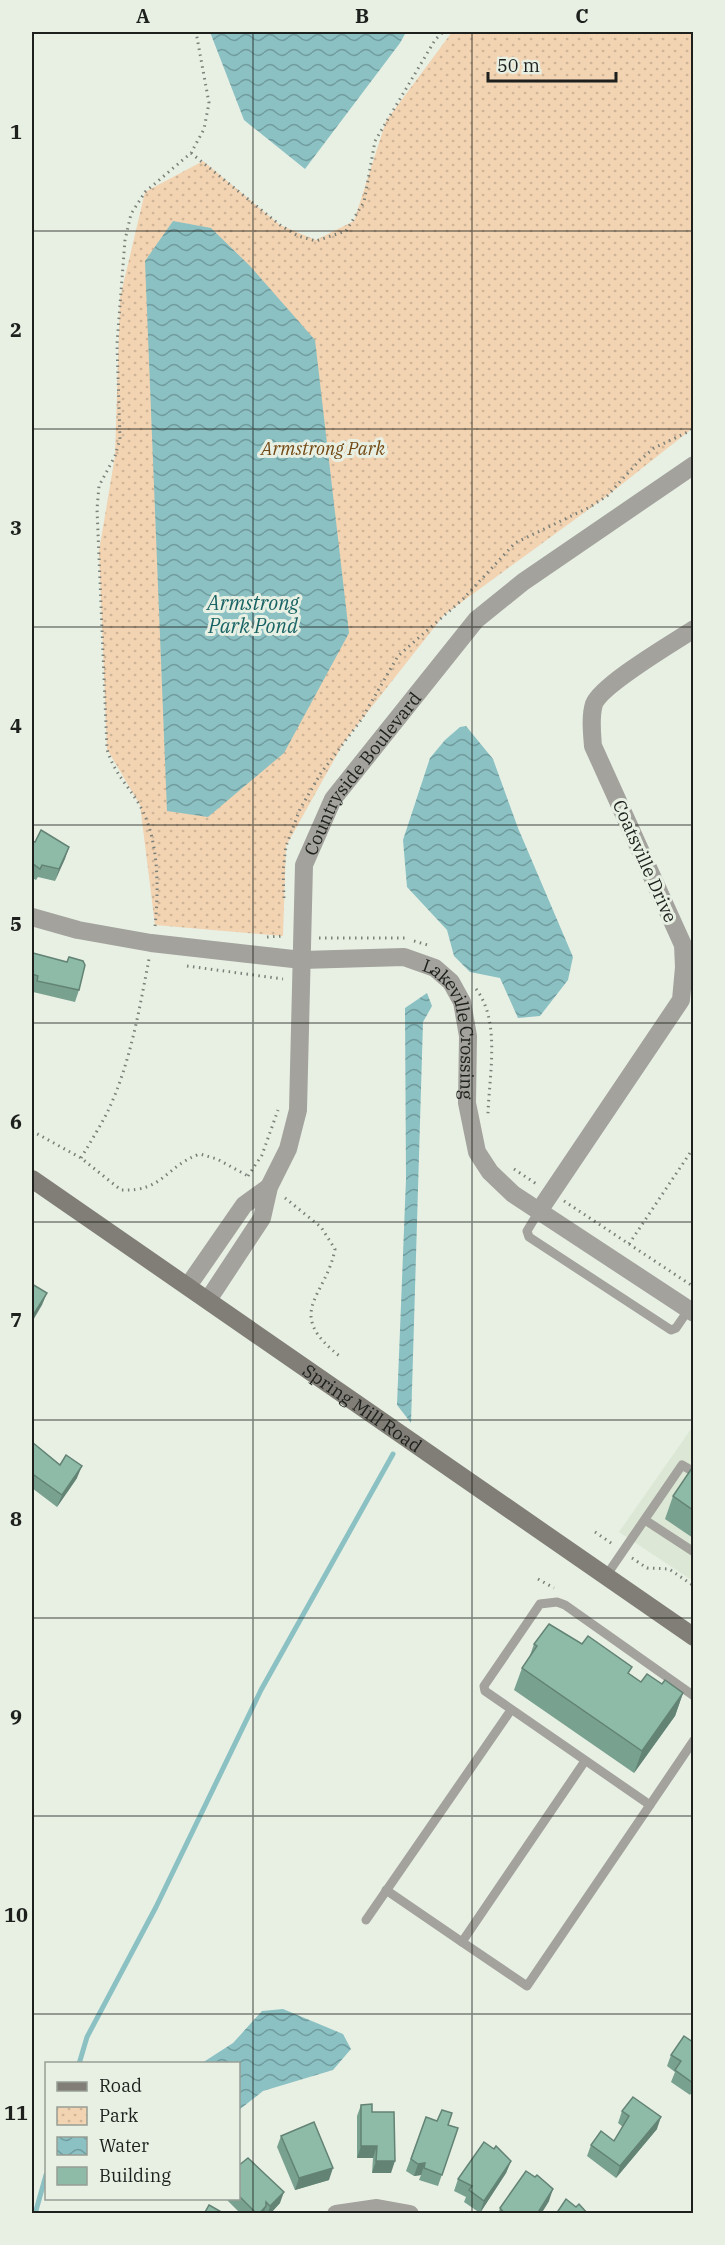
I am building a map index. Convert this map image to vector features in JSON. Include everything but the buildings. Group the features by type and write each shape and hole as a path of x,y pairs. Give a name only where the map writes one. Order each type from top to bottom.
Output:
{"street":[{"name":"Countryside Boulevard","path":"208,1300 262,1218 269,1187 288,1149 298,1110 295,959 300,939 304,865 333,799 442,658 476,620 523,582 693,465"},
{"name":"Coatsville Drive","path":"539,1211 681,1000 683,945 593,746 592,718 595,703 617,680 693,629"},
{"name":"Lakeville Crossing","path":"32,917 150,952 295,959 404,957 435,969 451,982 462,1002 468,1036 467,1103 477,1152 490,1172 513,1194 692,1308"},
{"name":"Spring Mill Road","path":"32,1179 693,1637"},
{"path":"188,1286 244,1205 269,1187"},
{"path":"336,2214 377,2208 410,2214"}],"lane":[{"path":"539,1211 527,1231 529,1237 671,1330 676,1328 692,1308"},
{"path":"606,1576 682,1465 693,1472"},
{"path":"645,1520 693,1552"},
{"path":"650,1805 485,1691 484,1686 540,1604 557,1602 565,1605 693,1696"},
{"path":"366,1920 512,1710"},
{"path":"386,1890 527,1986 693,1740"},
{"path":"462,1942 585,1761"}],"path":[{"path":"81,1158 107,1112 132,1039 155,925 158,891 149,827 140,805 113,769 107,749 99,486 115,456 120,439 117,344 125,240 131,214 145,192 191,153 204,129 209,103 196,32"},
{"path":"191,153 280,225 298,236 316,240 346,231 364,202 375,141 435,40 443,32"},
{"path":"284,904 283,871 286,846 300,809 321,773 361,720 398,656 463,599 514,543 590,507 607,496 654,448 693,429"},
{"path":"286,926 283,936 287,940 398,937 436,948"},
{"path":"150,952 160,962"},
{"path":"181,965 283,978 289,973 295,959"},
{"path":"283,978 284,985"},
{"path":"470,981 488,1010 491,1035 488,1118"},
{"path":"248,1176 272,1131 281,1101"},
{"path":"629,1244 693,1147"},
{"path":"511,1167 693,1287"},
{"path":"595,1532 647,1568 669,1569 693,1586"}],"shaded area":[{"path":"691,1429 693,1430 693,1581 619,1532"}],"green space":[{"name":"Armstrong Park","path":"452,32 693,32 693,428 607,496 444,615 344,742 286,846 283,936 155,925 140,805 107,749 99,551 115,456 120,298 145,192 203,161 280,225 316,240 354,221 386,121"}],"water":[{"path":"210,32 406,32 305,169 244,120"},
{"name":"Armstrong Park Pond","path":"173,221 211,228 250,266 315,340 349,633 284,753 208,817 167,811 145,261"},
{"path":"466,726 493,759 518,828 573,957 568,980 540,1016 518,1018 500,978 470,972 454,956 447,930 407,887 403,840 430,758 445,740 460,727"},
{"path":"427,993 432,1006 423,1022 411,1423 397,1405 406,1179 405,1008"},
{"path":"283,2009 343,2034 351,2049 333,2070 263,2091 240,2109 240,2062 204,2062 233,2043 262,2011"}],"waterway":[{"path":"80,2062 87,2037 156,1907 261,1690 393,1454"},
{"path":"35,2214 45,2179"}]}
